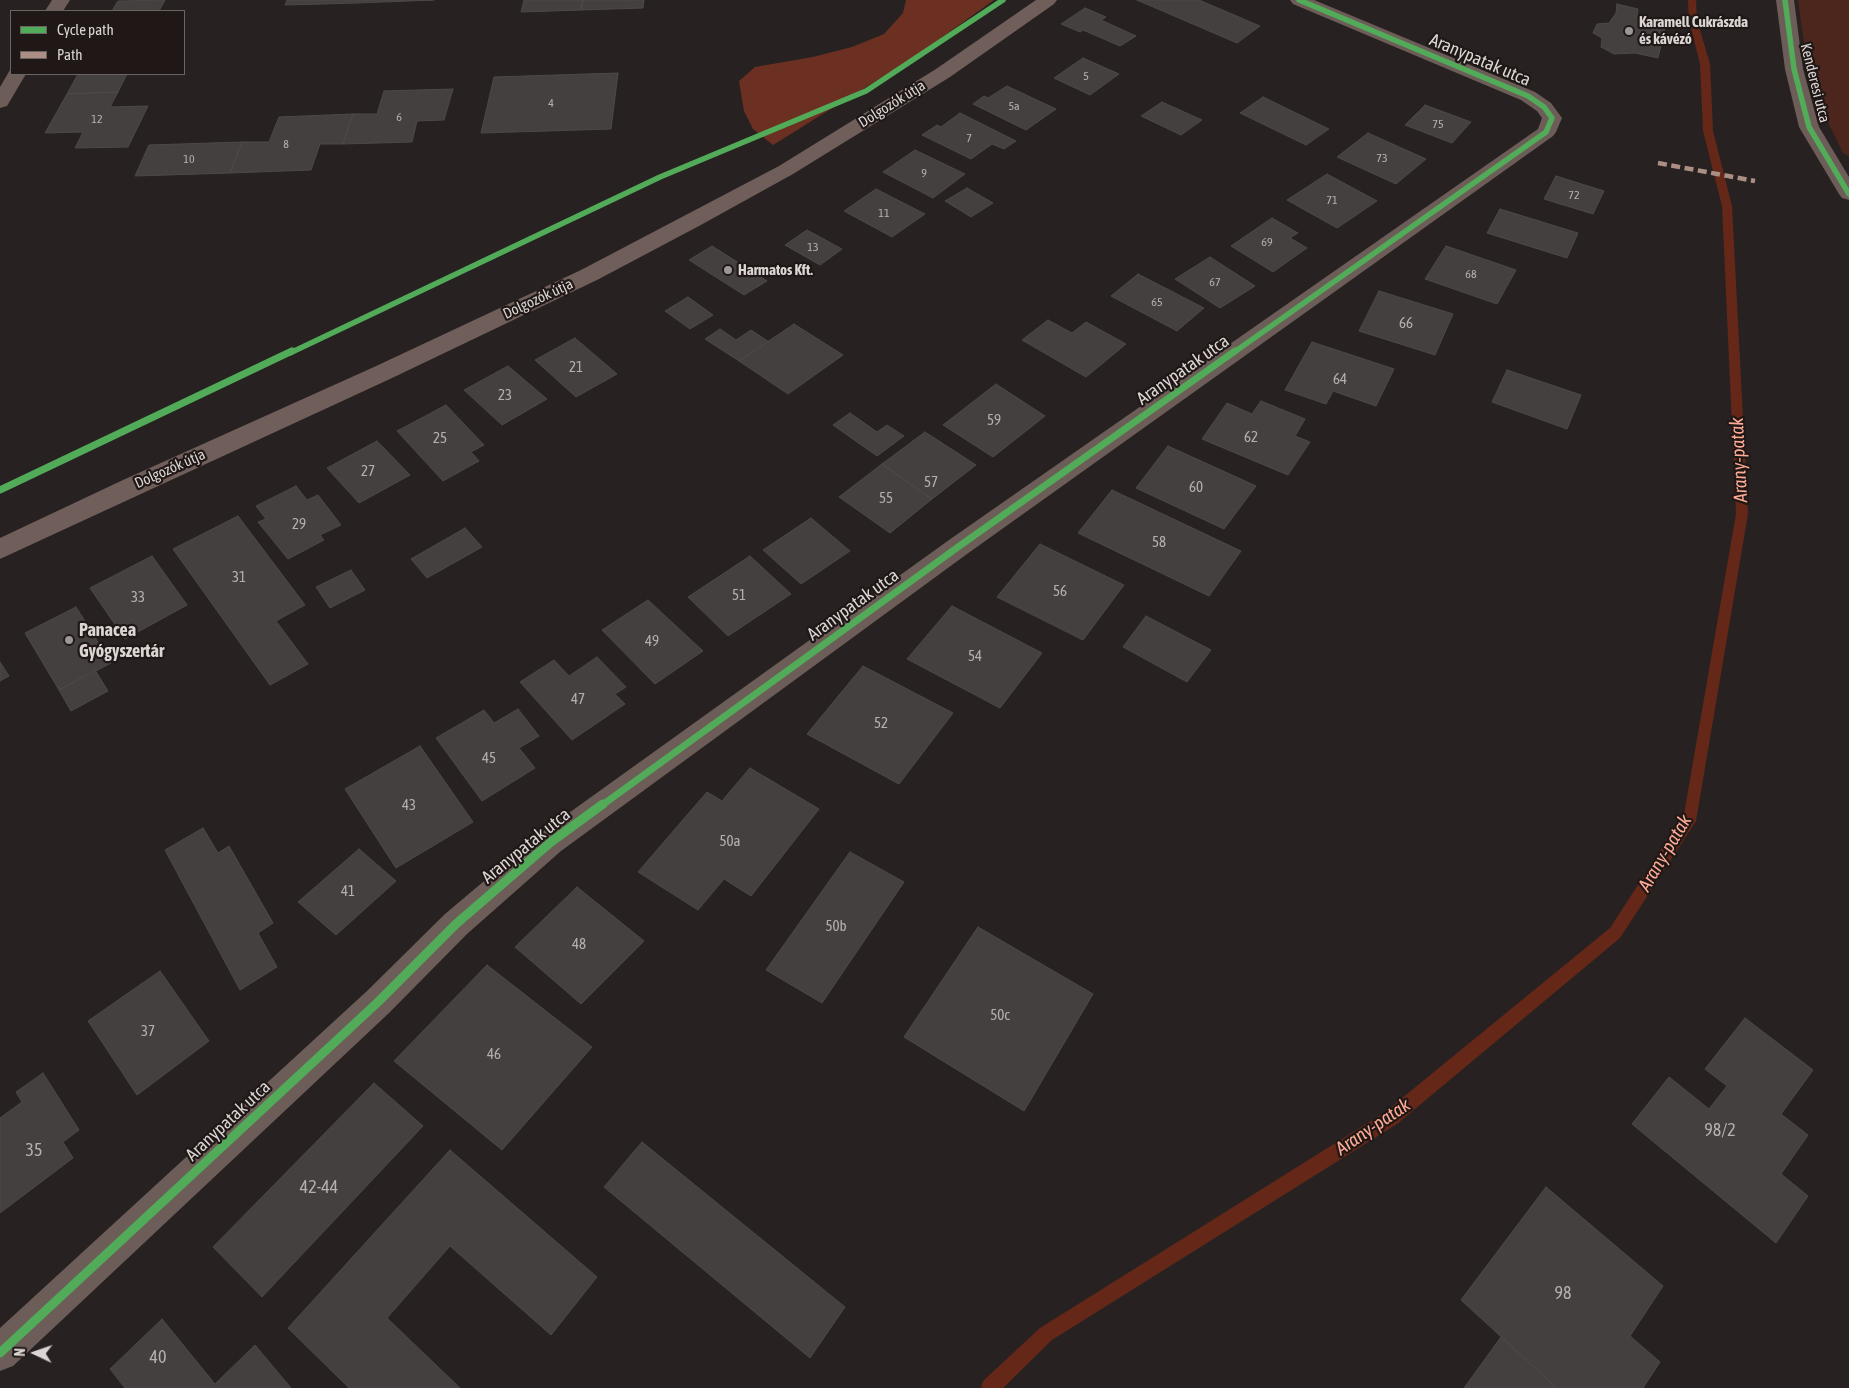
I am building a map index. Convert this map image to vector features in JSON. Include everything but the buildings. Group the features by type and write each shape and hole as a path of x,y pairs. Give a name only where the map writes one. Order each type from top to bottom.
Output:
{"main road":[{"name":"Dolgozók útja","path":"0,549 132,486 409,360 590,274 692,222 786,170 943,73 1048,0"}],"street":[{"name":"Aranypatak utca","path":"0,1353 378,1002 456,924 551,842 967,542 1546,132 1552,118 1544,107 1528,96 1299,0"},
{"name":"Kenderesi utca","path":"1785,0 1794,69 1809,127 1849,194"},
{"path":"0,102 16,75"}],"shaded area":[{"path":"906,0 994,0 916,56 773,145 753,129 744,111 739,81 755,67 813,57 852,47 884,34 903,13"},
{"path":"1798,0 1849,0 1849,156 1843,153 1810,86"}],"waterway":[{"name":"Arany-patak","path":"990,1388 1046,1334 1391,1118 1615,933 1691,816 1742,514 1727,206 1708,131 1705,64 1693,20 1692,0"}],"marked path":[{"path":"1658,163 1755,181"}],"cycle path":[{"path":"0,490 660,177 866,91 1003,0"},
{"path":"0,1353 378,1002 456,924 551,842 958,547 1546,132 1552,118 1544,107 1528,96 1299,0"},
{"path":"1785,0 1794,69 1809,127 1849,194"}],"place":[{"name":"Karamell Cukrászda és kávézó","path":"1629,31"},
{"name":"Harmatos Kft.","path":"728,270"},
{"name":"Panacea Gyógyszertár","path":"69,640"}]}
